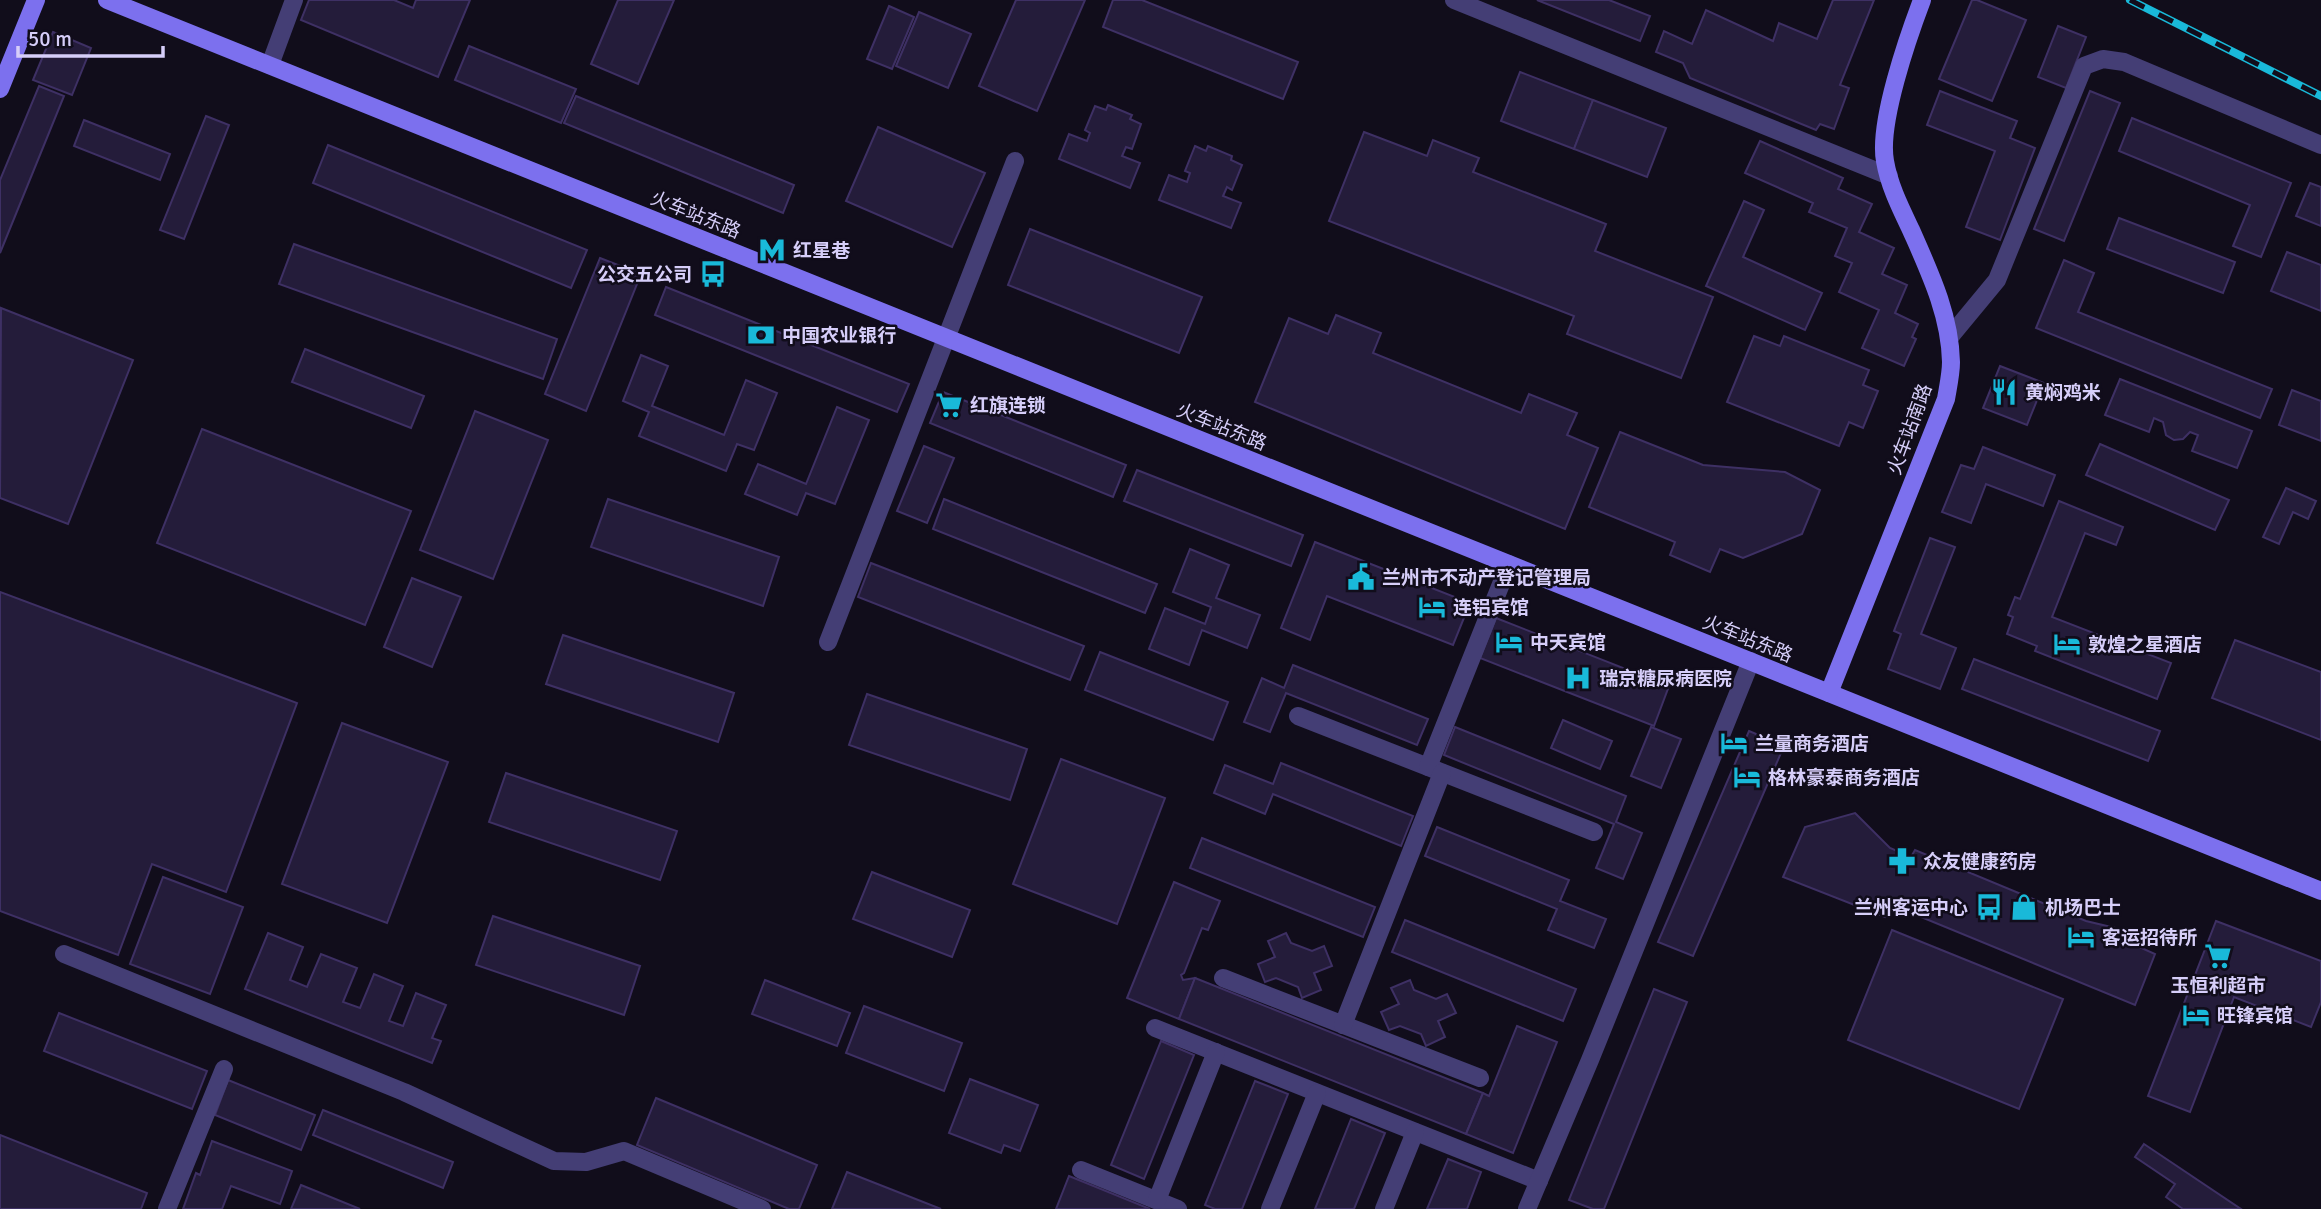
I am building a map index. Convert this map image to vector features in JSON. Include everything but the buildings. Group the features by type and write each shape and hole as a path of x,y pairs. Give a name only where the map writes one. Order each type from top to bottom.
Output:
{"main road":[{"path":"0,89 36,0"},
{"name":"火车站东路","path":"107,0 2321,891"},
{"name":"火车站南路","path":"1829,693 1946,399 1951,365 1950,338 1944,310 1891,186 1884,158 1892,99 1910,32 1922,0"}],"street":[{"path":"270,65 294,0"},
{"path":"1454,0 1889,176"},
{"path":"1950,338 1997,280 2084,66 2103,59 2124,62 2321,145"},
{"path":"828,642 1014,161"},
{"path":"1343,1025 1508,564"},
{"path":"1527,1209 1751,661"},
{"path":"1298,716 1594,832"},
{"path":"64,954 404,1092 554,1161 586,1162 624,1151 762,1209"},
{"path":"1223,978 1480,1078"},
{"path":"1155,1028 1539,1181"},
{"path":"1157,1200 1216,1052"},
{"path":"167,1209 224,1069"},
{"path":"1270,1209 1317,1093"},
{"path":"1384,1209 1415,1132"},
{"path":"1081,1170 1178,1209"}],"railway":[{"path":"2130,0 2321,96"}],"place":[{"name":"红星巷","path":"772,250"},
{"name":"公交五公司","path":"713,274"},
{"name":"中国农业银行","path":"761,335"},
{"name":"黄焖鸡米","path":"2004,392"},
{"name":"红旗连锁","path":"949,405"},
{"name":"兰州市不动产登记管理局","path":"1361,577"},
{"name":"连铝宾馆","path":"1432,607"},
{"name":"中天宾馆","path":"1509,642"},
{"name":"敦煌之星酒店","path":"2067,644"},
{"name":"瑞京糖尿病医院","path":"1578,678"},
{"name":"兰量商务酒店","path":"1734,743"},
{"name":"格林豪泰商务酒店","path":"1747,777"},
{"name":"众友健康药房","path":"1902,861"},
{"name":"兰州客运中心","path":"1989,907"},
{"name":"机场巴士","path":"2024,907"},
{"name":"客运招待所","path":"2081,937"},
{"name":"玉恒利超市","path":"2218,956"},
{"name":"旺锋宾馆","path":"2196,1015"}]}
